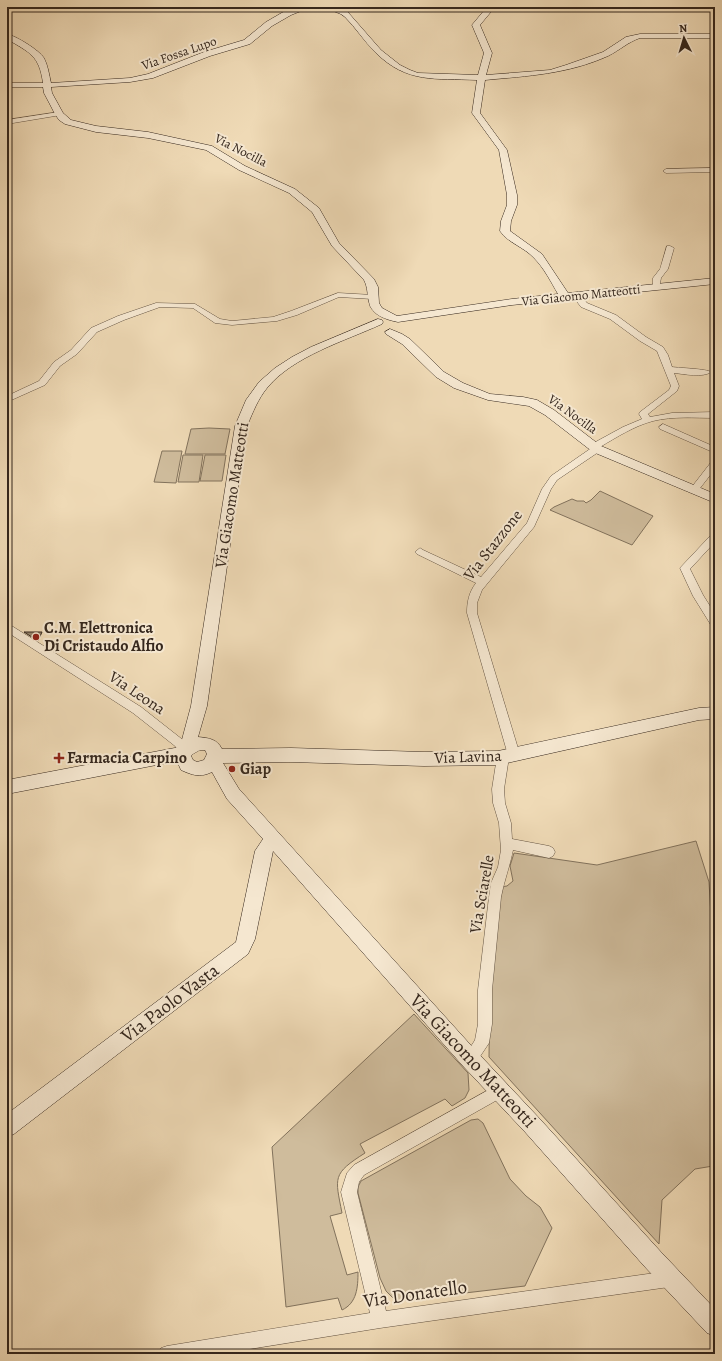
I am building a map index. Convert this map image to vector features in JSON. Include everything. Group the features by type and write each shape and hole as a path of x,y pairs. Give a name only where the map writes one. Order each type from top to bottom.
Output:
{"street":[{"name":"Via Fossa Lupo","path":"7,85 46,83 65,85 130,80 150,76 207,54 247,42 268,24 288,13 307,7"},
{"path":"330,7 343,12 348,16 382,53 405,72 417,75 481,78 544,72 569,67 606,54 629,39 640,36 715,36"},
{"path":"490,7 488,12 476,25 488,53 481,78 476,113 503,150 512,195 512,205 506,221 505,231 508,235 526,246 538,256 565,296"},
{"path":"7,36 29,49 40,58 45,70 48,93 59,114 7,122"},
{"name":"Via Nocilla","path":"59,114 68,122 96,129 148,135 209,148 242,168 286,187 316,210 336,244 369,279 372,287 374,302 378,310"},
{"path":"17,126 34,118"},
{"path":"666,171 714,168"},
{"path":"656,287 657,278 664,269 670,248"},
{"name":"Via Giacomo Matteotti","path":"396,328 448,311 565,296 715,281"},
{"path":"7,399 42,383 57,364 74,352 94,330 121,318 159,305 195,306 218,321 232,323 274,319 294,313 338,295 373,297"},
{"path":"576,295 584,305 613,317 642,339 660,350 674,388 644,412 643,414 648,420"},
{"path":"378,310 378,327 396,328"},
{"path":"378,310 396,328"},
{"path":"346,337 386,318 396,328"},
{"path":"346,337 396,328"},
{"name":"Via Nocilla","path":"396,328 438,373 450,382 487,396 524,401 536,405 598,449 715,499"},
{"name":"Via Giacomo Matteotti","path":"199,706 241,426 245,412 257,392 269,378 286,365 304,354 346,337"},
{"path":"668,369 707,372"},
{"path":"598,449 621,432 648,420 669,417 715,415"},
{"path":"663,427 715,450"},
{"path":"598,449 621,432"},
{"name":"Via Stazzone","path":"508,756 472,613 474,596 482,582 531,525 549,484 554,478 598,449"},
{"path":"694,490 715,463"},
{"path":"715,536 685,568 694,590 705,610 715,622"},
{"path":"420,552 482,582"},
{"name":"Via Leona","path":"7,628 137,710 179,743 188,757"},
{"path":"199,706 200,728 213,754 221,776 233,794"},
{"path":"188,757 199,706"},
{"name":"Via Lavina","path":"188,757 198,743 213,754 424,759 508,756 699,714 715,713"},
{"path":"7,787 152,760 188,757 206,768 213,754"},
{"name":"Via Sciarelle","path":"470,1059 482,1043 485,990 495,897 497,883 504,866 506,843 505,823 499,803 498,789 503,762 508,756"},
{"path":"188,757 233,794"},
{"name":"Via Giacomo Matteotti","path":"233,794 470,1059 501,1090 669,1279 715,1325"},
{"name":"Via Paolo Vasta","path":"7,1127 242,948 246,939 264,851 272,839"},
{"path":"506,843 549,852"},
{"path":"380,1320 348,1192 352,1178 359,1170 501,1090"},
{"name":"Via Donatello","path":"167,1354 380,1320 669,1279"}],"shaded area":[{"path":"191,429 230,429 225,454 185,454"},
{"path":"162,451 182,451 176,483 154,482"},
{"path":"183,455 203,455 199,482 178,482"},
{"path":"205,455 226,455 222,481 200,481"},
{"path":"600,491 653,516 632,545 550,510 572,499 584,501 586,503"},
{"path":"696,841 709,882 711,916 715,917 715,1158 713,1166 695,1169 662,1200 659,1244 489,1057 490,980 500,887 507,886 513,881 510,866 514,853 597,865"},
{"path":"414,1014 468,1073 469,1090 465,1098 452,1106 445,1099 360,1144 365,1153 346,1166 338,1177 338,1191 342,1213 330,1216 347,1275 358,1272 358,1283 354,1299 342,1310 338,1298 286,1307 272,1147"},
{"path":"478,1119 483,1123 510,1179 526,1196 540,1207 552,1228 525,1286 396,1301 386,1291 380,1278 358,1193 358,1187 361,1181 471,1120"}],"building":[{"name":"C.M. Elettronica Di Cristaudo Alfio","path":"24,632 42,632 38,641"}],"place":[{"name":"C.M. Elettronica Di Cristaudo Alfio","path":"36,637"},
{"name":"Farmacia Carpino","path":"59,758"},
{"name":"Giap","path":"232,769"}]}
